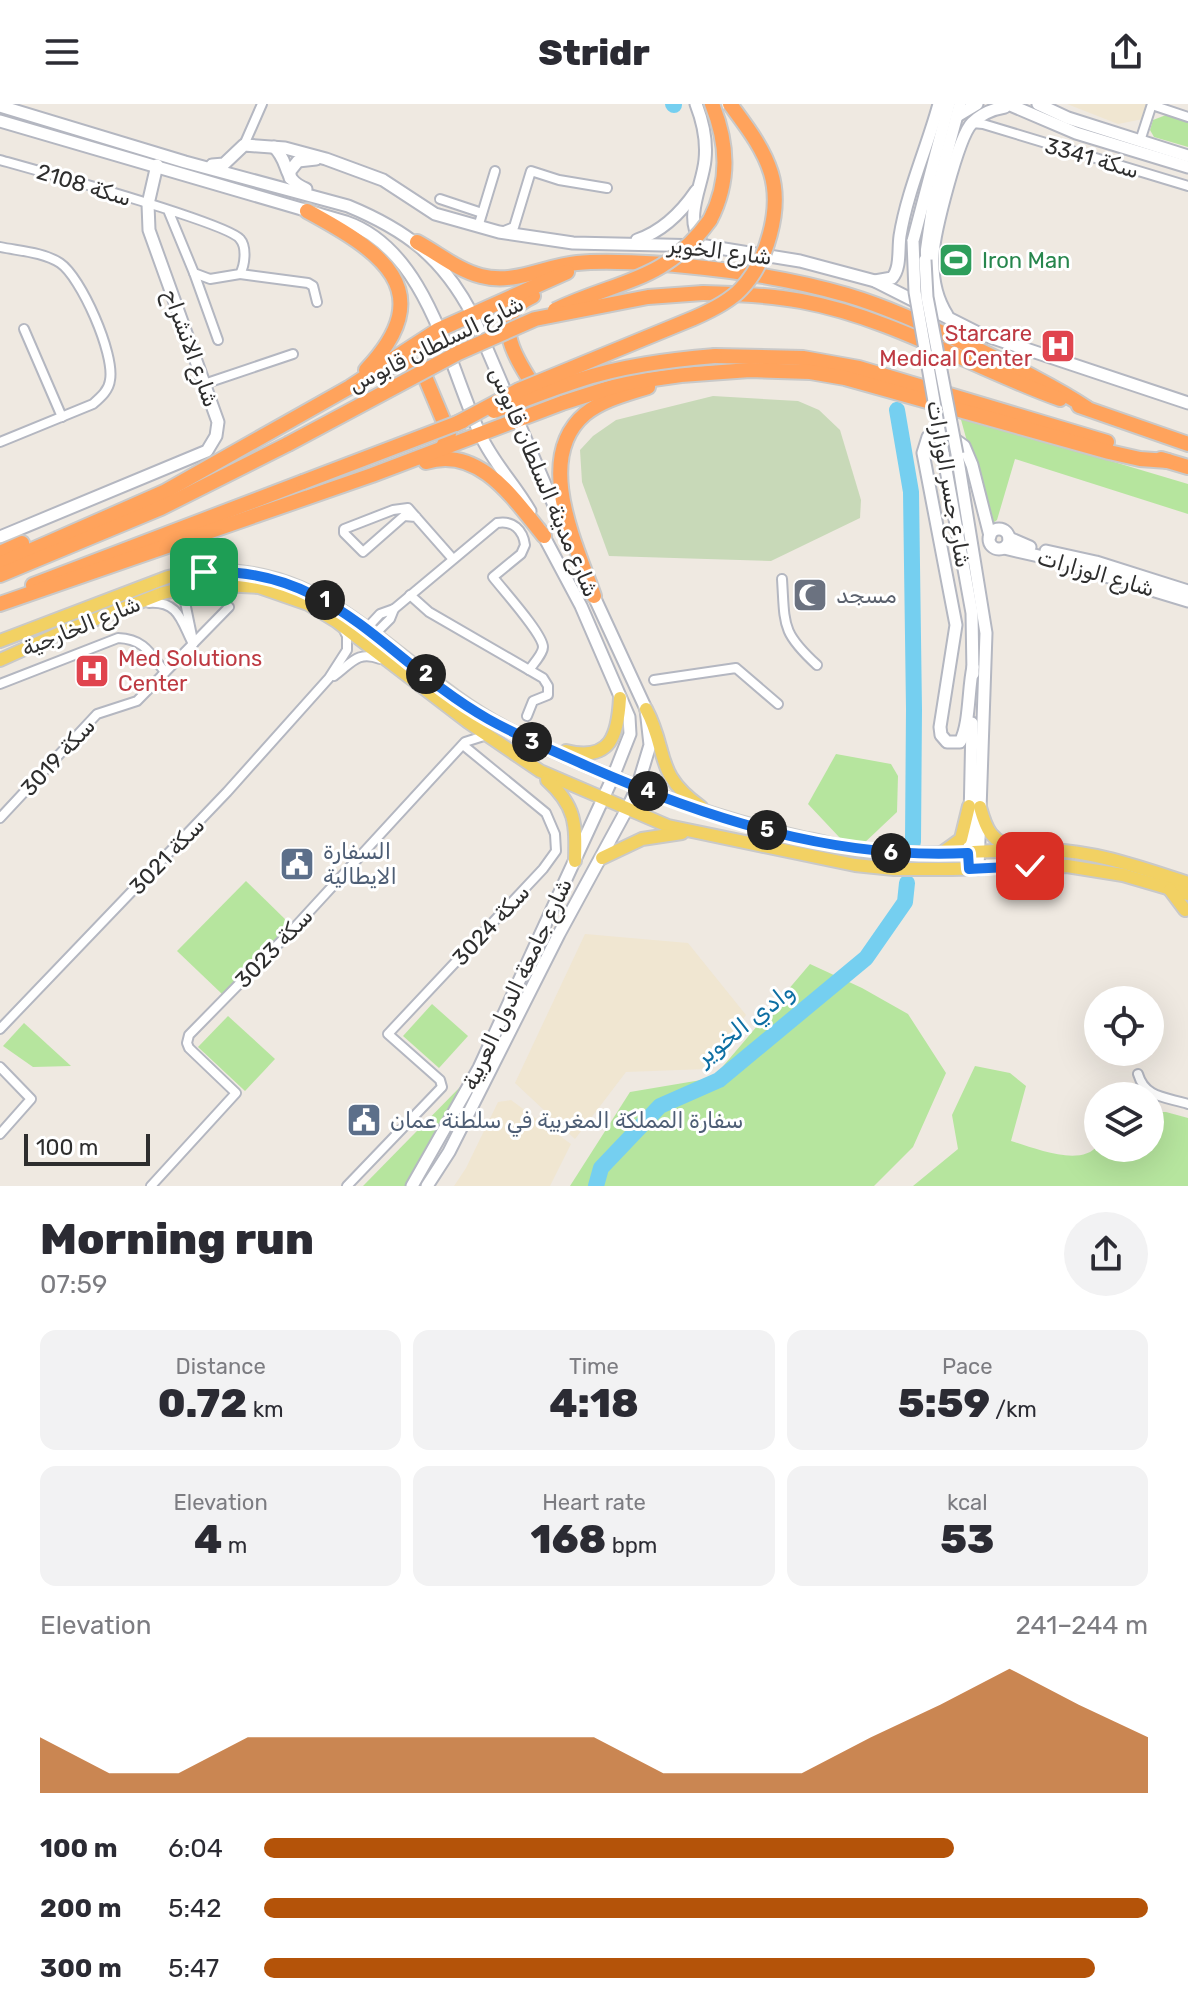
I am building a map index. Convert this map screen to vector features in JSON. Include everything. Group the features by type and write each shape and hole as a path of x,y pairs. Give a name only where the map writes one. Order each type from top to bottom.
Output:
{"highway":[{"path":"535,319 578,299 656,271 695,241 716,209 724,180 724,139 712,104"},
{"path":"456,424 519,390 694,318 741,289 760,259 767,240 774,200 772,176 766,159 756,139 730,104"},
{"path":"307,211 352,235 383,260 398,287 398,321 393,334 386,347 350,387"},
{"path":"417,242 465,270 484,277 522,276 558,266 602,263 684,266 794,282 889,310 998,359 1058,389 1087,408"},
{"path":"0,564 164,492 350,387 438,330 557,275 602,263"},
{"path":"557,275 538,294 519,302 507,323 508,335 543,401 562,403"},
{"name":"شارع السلطان قابوس","path":"0,575 161,508 458,353 535,319 648,297 703,293 755,294 803,301 849,313 889,326 1087,408 1188,444"},
{"path":"0,602 61,573 456,424 577,381 670,360 715,356 803,358 859,368 1188,467"},
{"path":"367,375 397,364 418,367 423,372 449,434 442,449"},
{"path":"0,602 372,475 562,403 625,383 697,374 750,370 810,372 845,378 1097,449 1140,459 1168,461"},
{"path":"594,596 570,527 559,479 566,440 585,414 601,404 697,374"},
{"path":"372,475 383,476 439,458 475,465 497,480 544,536"},
{"path":"0,553 85,517 128,507"}],"main road":[{"path":"696,104 706,149 694,218 697,236 706,246"},
{"path":"901,293 897,272 898,251 906,212 939,104"},
{"name":"شارع جسر الوزارات","path":"949,104 913,241 915,292 972,613 975,806"},
{"name":"شارع جسر الوزارات","path":"960,104 933,204 927,297 986,633 974,869"},
{"path":"956,117 977,104"},
{"path":"1038,104 1068,118 1188,156"},
{"name":"شارع مدينة السلطان قابوس","path":"0,106 185,162 348,206 374,216 417,242 457,286 472,314 646,709 650,745 637,788"},
{"path":"898,251 907,263 929,265 947,191 972,123 1001,106 1076,133 1188,167"},
{"name":"شارع مدينة السلطان قابوس","path":"0,121 356,226 392,251 412,276 496,465 523,499 581,606 629,717 630,734 613,777"},
{"name":"شارع الخوير","path":"244,145 300,151 326,159 383,180 435,214 499,232 553,242 706,246 800,261 875,281 978,333 1188,403"},
{"path":"185,162 224,164 244,145"},
{"path":"274,147 283,158 290,179 299,186 348,206"},
{"path":"290,179 290,171 298,161 326,159"},
{"name":"شارع الانشراح","path":"0,537 207,451 216,436 218,422 149,230 148,204 157,165"},
{"path":"627,243 659,230 685,207 698,187"},
{"path":"929,259 937,296 947,316"},
{"path":"875,281 892,278 897,272"},
{"path":"973,667 964,734 960,742 947,742 941,735 940,727 956,625 923,453 928,437 944,435 964,446 972,465 993,547 1007,543"},
{"name":"شارع الوزارات","path":"1007,543 1096,562 1188,591"},
{"name":"شارع الوزارات","path":"1007,543 1188,601"},
{"name":"شارع الخارجية","path":"0,641 168,577 226,571 251,573 292,583 326,600 486,718 536,744 637,788 713,815 858,850 939,854 1047,850 1109,858 1188,883"},
{"name":"شارع الخارجية","path":"0,660 163,593 218,583 259,587 308,604 341,625 468,722 540,771 668,826 855,865 894,869 1067,866 1106,871 1188,894"},
{"path":"536,744 581,755 603,749 616,733 620,698"},
{"path":"646,709 653,723 660,755 672,780 683,794 713,815"},
{"path":"540,771 563,794 572,811 575,861"},
{"name":"شارع جامعة الدول العربية","path":"412,1186 479,1068 613,777"},
{"name":"شارع جامعة الدول العربية","path":"427,1186 449,1152 637,788"},
{"path":"975,806 988,832 999,842 1047,850"},
{"path":"939,854 955,846 961,839 975,806"},
{"path":"764,847 768,830"},
{"path":"602,858 642,839 693,832"},
{"path":"1168,888 1185,910"}],"street":[{"path":"244,145 262,104"},
{"path":"928,104 935,120"},
{"path":"1140,141 1152,105 1188,117"},
{"path":"996,128 992,123 1001,106"},
{"name":"سكة 3341","path":"972,123 1188,186"},
{"name":"سكة 2108","path":"0,160 168,210 236,235 243,245 244,268 240,274"},
{"path":"478,227 495,171"},
{"path":"499,232 514,227 531,171 559,180 607,188"},
{"path":"440,199 482,213"},
{"path":"168,210 218,340"},
{"path":"0,247 60,263 79,284 111,360 110,382 104,394 93,404 0,442"},
{"path":"194,273 210,279 240,274 308,283 313,286 317,302"},
{"path":"24,329 62,417"},
{"path":"204,384 293,354"},
{"path":"416,517 404,516 363,552 345,538 344,529 400,508 408,508 416,517 452,558"},
{"path":"370,632 390,619 394,609 452,558 497,523 509,523 521,532 525,545 521,554 493,577 542,643 541,652 529,670"},
{"path":"782,579 786,628 795,644 817,665"},
{"path":"193,644 185,602 191,594 218,583"},
{"path":"410,595 429,612 543,678 549,692 533,701 527,716"},
{"path":"128,606 167,603 178,614 193,644"},
{"name":"سكة 3019","path":"0,818 97,714 137,701 229,607"},
{"name":"سكة 3021","path":"0,1029 227,792 329,678 347,650 347,636 341,625"},
{"path":"0,684 118,638 143,644 165,672"},
{"name":"سكة 3021","path":"329,678 357,656 372,656 393,664"},
{"path":"654,680 736,668 778,704"},
{"path":"464,744 468,722"},
{"name":"سكة 3023","path":"151,1186 236,1093 191,1050 187,1043 189,1035 295,927 464,744 487,735"},
{"name":"سكة 3024","path":"347,1186 442,1087 440,1080 388,1034 543,869 556,851 555,834 546,813 464,744"},
{"path":"0,1067 31,1099 0,1134"},
{"path":"1138,1074 1142,1086 1149,1092 1188,1104"}],"shaded area":[{"path":"1067,104 1148,104 1143,119 1118,124"},
{"path":"585,934 688,943 746,1015 706,1069 626,1072 575,1139 515,1083"},
{"path":"511,1100 571,1144 550,1186 454,1186 498,1102"}],"green space":[{"path":"1166,115 1188,122 1188,147 1154,137 1150,130 1153,120"},
{"path":"713,396 798,401 819,410 840,430 861,500 860,518 771,561 609,556 582,482 580,450 593,436 616,420"},
{"path":"960,416 1188,484 1188,514 1015,459 997,520 990,525"},
{"path":"836,754 891,764 898,776 897,812 862,845 840,838 808,804"},
{"path":"246,881 290,924 222,994 177,951"},
{"path":"810,964 908,1014 946,1073 913,1147 874,1186 570,1186 630,1092 713,1078"},
{"path":"432,1004 468,1036 439,1068 403,1036"},
{"path":"228,1016 275,1059 245,1091 198,1047"},
{"path":"24,1023 71,1066 33,1067 3,1046"},
{"path":"975,1066 1010,1073 1026,1086 1011,1141 1057,1154 1084,1154 1084,1162 1164,1162 1164,1112 1188,1118 1188,1186 913,1186 958,1149 952,1115"},
{"path":"463,1084 405,1186 363,1186"}],"waterway":[{"name":"وادي الخوير","path":"897,410 911,492 913,842"},
{"name":"وادي الخوير","path":"596,1186 601,1168 660,1106 719,1080 866,958 905,902 907,883"}],"place":[{"name":"Iron Man","path":"956,260"},
{"name":"Starcare Medical Center","path":"1058,346"},
{"name":"مسجد","path":"810,595"},
{"name":"Med Solutions Center","path":"92,671"},
{"name":"السفارة الايطالية","path":"297,864"},
{"name":"سفارة المملكة المغربية في سلطنة عمان","path":"364,1120"}],"route":[{"path":"204,572 269,576 309,591 351,617 486,718 536,744 637,788 748,826 858,850 968,853 969,869 1030,866"}]}
